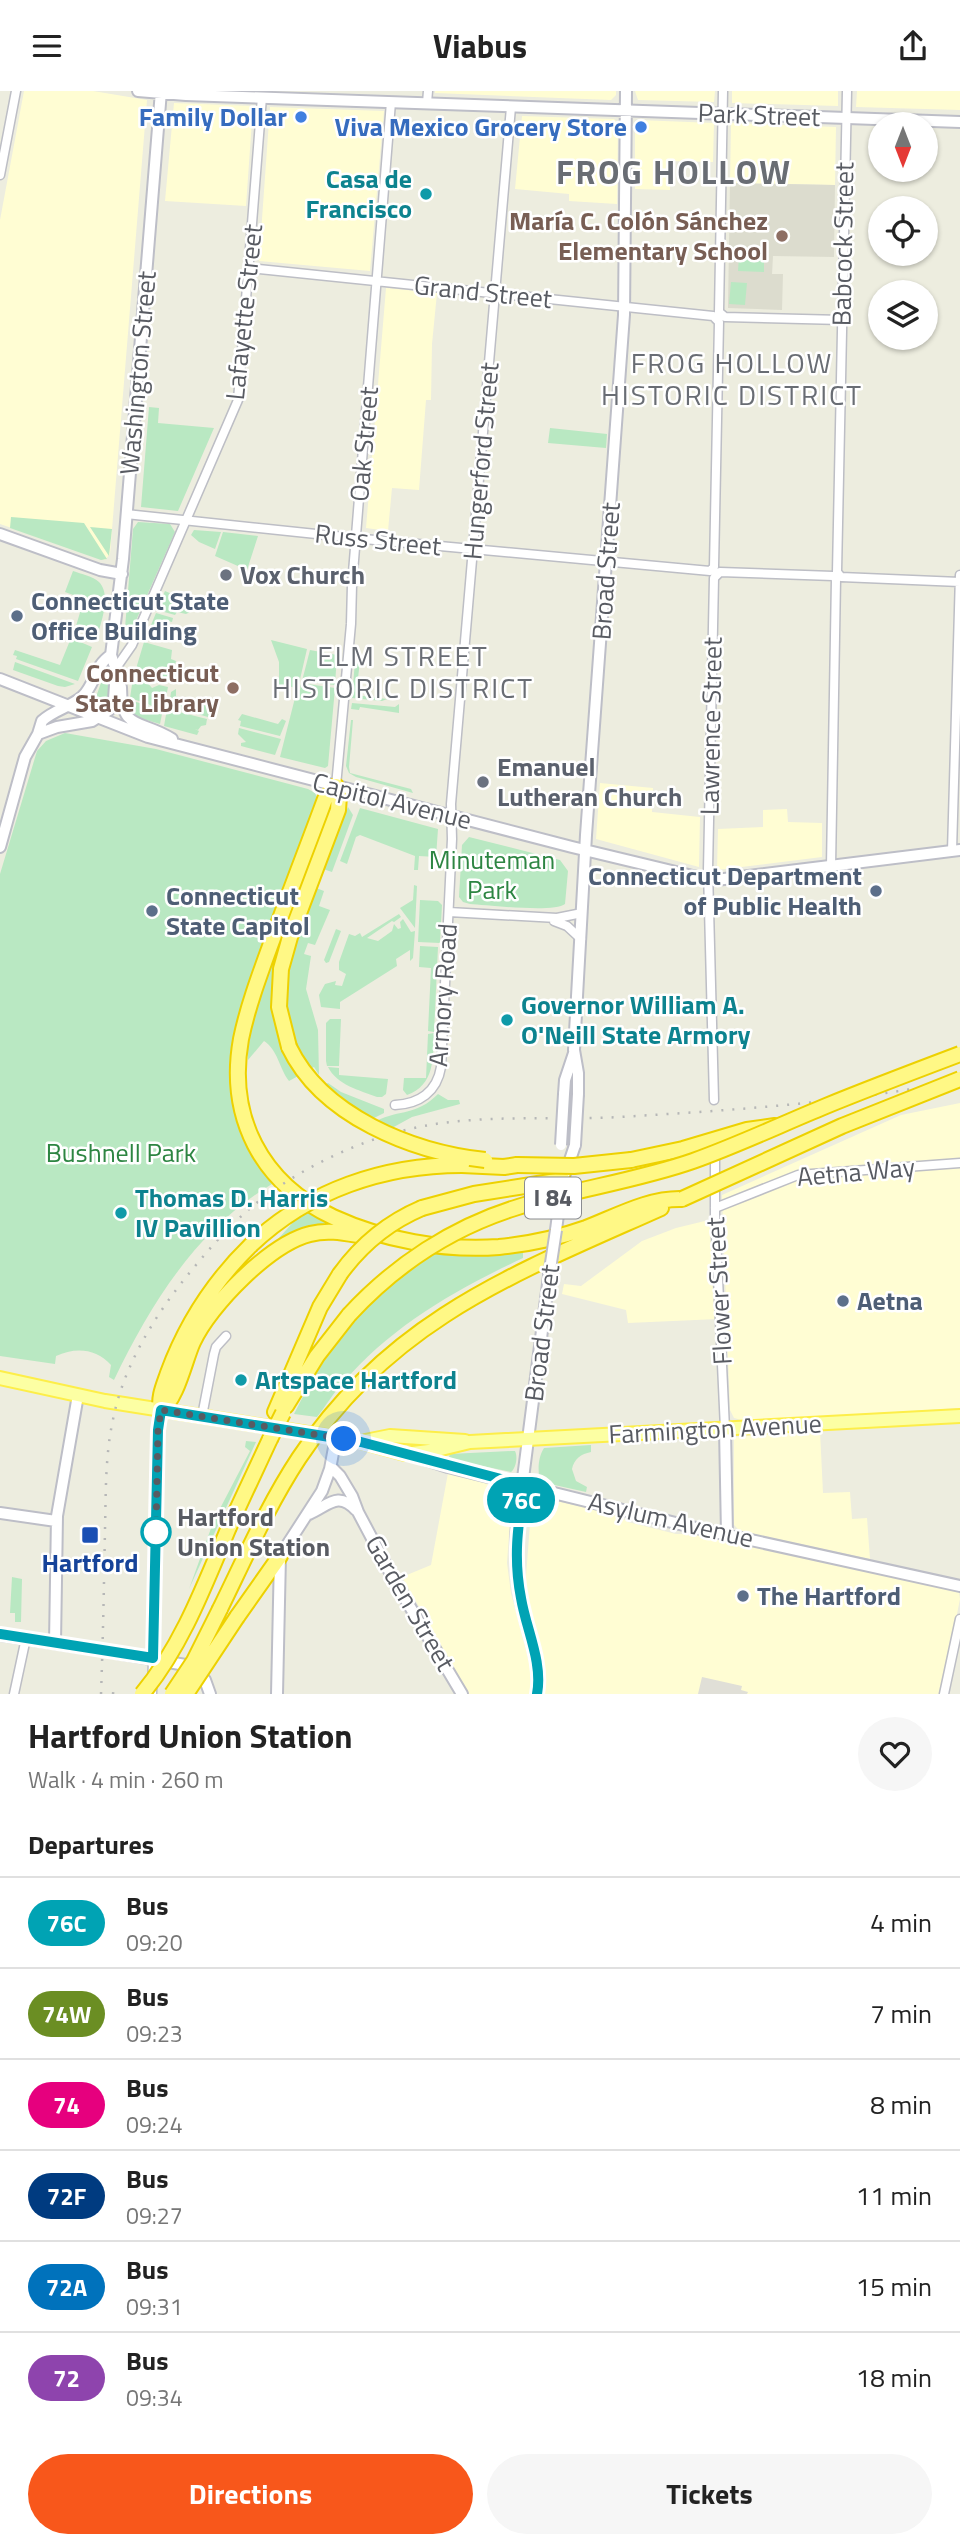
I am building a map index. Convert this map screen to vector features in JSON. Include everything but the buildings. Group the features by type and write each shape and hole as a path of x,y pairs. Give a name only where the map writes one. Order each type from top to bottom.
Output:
{"highway":[{"path":"420,1243 348,1224 300,1197 280,1180 261,1158 248,1132 241,1105 239,1055 250,1006 326,799 336,786 340,796 338,810 292,930 281,969 279,1007 289,1047 301,1068 323,1094 365,1122 442,1151 517,1165 574,1166 627,1161 671,1153 747,1130 780,1126"},
{"name":"I 84","path":"279,1412 349,1315 409,1261 442,1241 485,1219 536,1202 678,1166 960,1054"},
{"name":"I 84","path":"172,1694 194,1661 294,1467 342,1403 382,1361 427,1325 472,1297 550,1258 831,1130 960,1079"},
{"path":"161,1410 160,1399 164,1383 190,1324 216,1285 251,1245 277,1222 308,1202 371,1176 435,1166 517,1165"},
{"path":"142,1694 162,1668 180,1635 270,1439 317,1315 340,1274 357,1252 380,1232 422,1208 480,1193 563,1180"},
{"path":"161,1410 170,1400 205,1319 234,1288 282,1246 303,1236 330,1231 393,1241 476,1248 536,1242 577,1231 648,1204 682,1199"},
{"path":"186,1694 280,1556"}],"main road":[{"name":"Park Street","path":"138,91 262,97 319,95 391,102 960,122"},
{"name":"Broad Street","path":"537,1694 537,1666 521,1600 515,1556 563,1180 575,1145 578,1073 574,1050 580,939 625,306 626,91"},
{"name":"Washington Street","path":"98,718 109,710 112,704 116,625 161,92"},
{"path":"0,534 100,570 122,573"},
{"name":"Washington Street","path":"0,847 25,758 44,719 85,693 99,665 116,662"},
{"path":"116,662 121,705 125,716 182,746"},
{"name":"Capitol Avenue","path":"0,679 137,733 182,746 709,879 956,851"},
{"path":"38,734 98,718"},
{"name":"Broad Street","path":"563,1180 561,1145 565,1080 574,1050"},
{"name":"Asylum Avenue","path":"0,1378 161,1410 361,1442 524,1485 960,1587"},
{"path":"55,1643 56,1521 78,1395"},
{"path":"153,1658 158,1430 161,1410"},
{"name":"Farmington Avenue","path":"405,1454 470,1442 960,1416"},
{"path":"725,1429 727,1534"},
{"name":"Farmington Avenue","path":"361,1442 390,1436 453,1438 470,1442"},
{"path":"278,1694 280,1556 322,1491 331,1467 334,1437"},
{"name":"Garden Street","path":"331,1467 355,1500 358,1512 403,1595 462,1694"},
{"name":"Garden Street","path":"309,1514 340,1500 348,1502 358,1512"},
{"path":"0,1513 56,1521"},
{"path":"0,1635 87,1648"},
{"path":"112,1651 191,1666 205,1680 210,1694"}],"street":[{"path":"0,175 16,91"},
{"path":"427,103 428,91"},
{"name":"Lawrence Street","path":"709,879 723,91"},
{"name":"Babcock Street","path":"831,866 847,91"},
{"name":"Lafayette Street","path":"116,662 132,645 238,400 262,97"},
{"name":"Oak Street","path":"336,786 391,102"},
{"name":"Hungerford Street","path":"452,815 512,107"},
{"name":"Grand Street","path":"250,268 719,317 842,320"},
{"name":"Russ Street","path":"126,514 715,572 833,576 839,579 960,581"},
{"path":"956,851 960,575"},
{"name":"Armory Road","path":"395,1105 410,1104 424,1097 440,1075 452,815"},
{"path":"709,879 714,1100"},
{"path":"449,912 545,918 562,918 582,913"},
{"path":"545,918 568,926 580,939"},
{"name":"Flower Street","path":"715,1154 725,1429"},
{"name":"Aetna Way","path":"715,1208 798,1175 960,1163"},
{"path":"202,1416 214,1353 226,1335"},
{"path":"944,1694 960,1619"},
{"path":"14,1694 26,1638"},
{"path":"152,1694 153,1658"}],"shaded area":[{"path":"24,91 93,91 147,100 110,554 105,560 0,524 0,220"},
{"path":"435,91 616,91 616,95 611,100"},
{"path":"635,91 715,91 714,102 638,100"},
{"path":"732,91 838,91 838,106 732,103"},
{"path":"857,91 960,91 960,110 856,107"},
{"path":"174,103 253,106 246,206 165,201"},
{"path":"270,107 384,111 370,271 259,261"},
{"path":"522,116 614,119 618,123 617,204 569,201 569,194 515,189"},
{"path":"638,120 714,123 713,162 668,161 670,190 635,189 635,124"},
{"path":"731,123 836,127 835,185 730,183"},
{"name":"María C. Colón Sánchez Elementary School","path":"730,183 835,185 834,257 773,256 772,274 783,274 782,310 728,308"},
{"path":"386,288 437,293 432,344 431,400 426,400 419,490 392,488 388,531 366,528"},
{"path":"600,783 653,788 652,812 700,817 699,867 596,839"},
{"path":"787,809 788,822 822,823 822,857 717,870 718,829 763,827 763,810"},
{"name":"Aetna","path":"960,1103 960,1408 745,1421 734,1418 730,1410 722,1195 901,1115"},
{"path":"709,1220 718,1319 628,1323 626,1310 562,1294 564,1284 581,1286 642,1241 676,1228"},
{"name":"The Hartford","path":"820,1431 823,1493 850,1492 852,1519 867,1518 870,1559 740,1531 734,1525 734,1437"},
{"path":"448,1473 506,1488 512,1493 507,1563 511,1593 530,1666 530,1694 469,1694 402,1577 431,1565"},
{"name":"The Hartford","path":"543,1498 615,1514 628,1522 676,1534 694,1534 959,1592 960,1599 941,1694 545,1694 544,1665 525,1589 531,1511 536,1502"},
{"path":"702,1677 742,1686 741,1690 748,1692 698,1694"}],"green space":[{"path":"739,256 764,257 764,272 738,271"},
{"path":"731,282 747,283 745,305 729,304"},
{"path":"149,407 159,408 158,423 214,428 178,511 141,507"},
{"path":"550,428 607,434 606,448 548,443"},
{"path":"11,517 84,523 107,559 101,560 10,528"},
{"path":"138,522 170,524 175,532 127,636 124,633 133,529"},
{"path":"90,527 112,529 109,556"},
{"path":"194,530 221,532 215,549 191,535"},
{"path":"223,532 258,536 247,570 215,556"},
{"path":"73,571 94,578 103,587 105,600 98,633 76,626 84,599 65,592"},
{"path":"165,591 192,603 190,612 177,612 175,615 157,610"},
{"path":"156,613 173,618 172,622 164,620 157,640 146,637"},
{"path":"71,638 92,647 78,681 16,659 17,656 13,655 15,650 60,665"},
{"path":"271,640 307,649 298,688 279,685 279,662"},
{"path":"144,642 172,650 171,659 176,661 170,681 161,680 156,673 147,676 135,672"},
{"path":"310,650 337,655 335,685 302,681"},
{"path":"355,661 360,661 356,695 387,699 382,701 352,698"},
{"path":"15,662 75,684 58,686 13,670"},
{"path":"108,663 111,663 108,702 103,706 96,697"},
{"path":"133,678 146,681 152,688 159,685 168,687 163,712 130,698"},
{"path":"301,683 335,688 328,766 325,768 280,757"},
{"path":"176,689 176,696 212,706 212,714 209,713 208,717 169,706 171,692"},
{"path":"130,700 149,706 162,714 160,724 136,717 129,707"},
{"path":"352,703 395,707 399,704 399,713 360,707 359,710 351,709"},
{"path":"167,709 207,719 206,725 195,729 199,731 197,735 164,726"},
{"path":"242,714 278,724 282,719 286,721 280,736 240,726 241,721 238,720"},
{"path":"351,720 350,773 411,789 413,793 349,773 346,766"},
{"path":"239,728 281,739 275,755 241,746 241,743 246,742 238,734"},
{"name":"Bushnell Park","path":"65,733 156,749 308,789 315,793 319,802 232,1064 234,1099 241,1128 253,1155 272,1184 245,1202 199,1245 160,1296 114,1380 109,1377 111,1365 92,1352 70,1351 56,1356 55,1364 0,1356 0,874 37,751 46,741"},
{"path":"348,807 353,815 332,872 323,869"},
{"path":"360,808 438,829 436,857 419,856 418,870 414,870 415,856 360,835 356,837 347,864 340,861"},
{"name":"Minuteman Park","path":"469,837 560,860 568,871 565,904 535,908 463,902 459,897 462,845"},
{"path":"414,885 417,886 415,928 400,908 413,900"},
{"path":"316,888 324,891 319,906 330,910 315,945 308,943 304,954 311,956 306,989 318,1030 319,1075 314,1067 310,1069 296,1043 288,1020 285,999 291,958"},
{"path":"420,900 438,901 442,905 440,943 418,942"},
{"path":"399,914 401,917 367,938 378,941 392,931 394,924 398,929 401,928 400,922 403,919 411,932 415,931 413,958 410,961 410,950 396,959 397,966 340,1002 340,1009 321,1007 319,995 325,984 336,981 335,985 342,986 346,974 339,970 339,962 349,934 355,936 360,933 362,937"},
{"path":"336,929 341,931 329,962 326,963 324,960"},
{"path":"420,946 438,947 434,1032 428,1031 431,968 419,967"},
{"path":"273,953 276,954 272,988 277,1017 300,1075 289,1081 272,1049 264,1041 248,1060 247,1040"},
{"path":"330,1019 341,1019 339,1066 327,1066 326,1061 326,1023"},
{"path":"434,1033 428,1078 423,1085 407,1095 403,1090 404,1078 426,1078 428,1034"},
{"path":"328,1067 339,1068 339,1075 388,1079 386,1094 377,1097 349,1086 337,1078"},
{"path":"326,1084 341,1092 384,1109 384,1113 372,1119 367,1117"},
{"path":"438,1094 448,1100 459,1100 460,1104 412,1117 392,1128 376,1121 423,1106"},
{"path":"305,1209 344,1227 278,1239"},
{"path":"523,1250 523,1258 450,1296 382,1344 339,1387 317,1417 294,1414 315,1373 343,1332 378,1296 415,1266 437,1252 460,1255"},
{"path":"246,1441 256,1442 189,1589 214,1520 250,1451 245,1447"},
{"path":"591,1445 591,1452 578,1457 572,1469 576,1481 587,1487 586,1492 541,1482 539,1465 544,1448"},
{"path":"515,1451 516,1459 511,1472 449,1457 450,1454"},
{"path":"12,1577 22,1579 21,1622 15,1622 15,1613 10,1613"}],"tunnel":[{"path":"87,1648 112,1652"}],"railway":[{"path":"101,1694 106,1472 111,1429 119,1396 134,1357 178,1287 227,1230 267,1195 335,1155 384,1136 435,1124 501,1119 620,1117 748,1108 876,1095 960,1080"},
{"path":"113,1694 114,1684"}],"bus line":[{"name":"76C","path":"0,1634 153,1658 158,1430 161,1410 361,1442 524,1485 515,1556 521,1600 537,1666 537,1694"}],"place":[{"name":"Family Dollar","path":"301,117"},
{"name":"Viva Mexico Grocery Store","path":"641,127"},
{"name":"Casa de Francisco","path":"426,194"},
{"name":"María C. Colón Sánchez Elementary School","path":"782,236"},
{"name":"Vox Church","path":"226,575"},
{"name":"Connecticut State Office Building","path":"17,616"},
{"name":"Connecticut State Library","path":"233,688"},
{"name":"Emanuel Lutheran Church","path":"483,782"},
{"name":"Connecticut Department of Public Health","path":"876,891"},
{"name":"Connecticut State Capitol","path":"152,911"},
{"name":"Governor William A. O'Neill State Armory","path":"507,1020"},
{"name":"Thomas D. Harris IV Pavillion","path":"121,1213"},
{"name":"Aetna","path":"843,1301"},
{"name":"Artspace Hartford","path":"241,1380"},
{"name":"Hartford Union Station","path":"156,1532"},
{"name":"Hartford","path":"90,1535"},
{"name":"The Hartford","path":"743,1596"}],"district":[{"name":"FROG HOLLOW","path":"674,172"},
{"name":"FROG HOLLOW HISTORIC DISTRICT","path":"732,379"},
{"name":"ELM STREET HISTORIC DISTRICT","path":"403,672"}],"route":[{"path":"156,1532 158,1430 161,1410 344,1439"}]}
